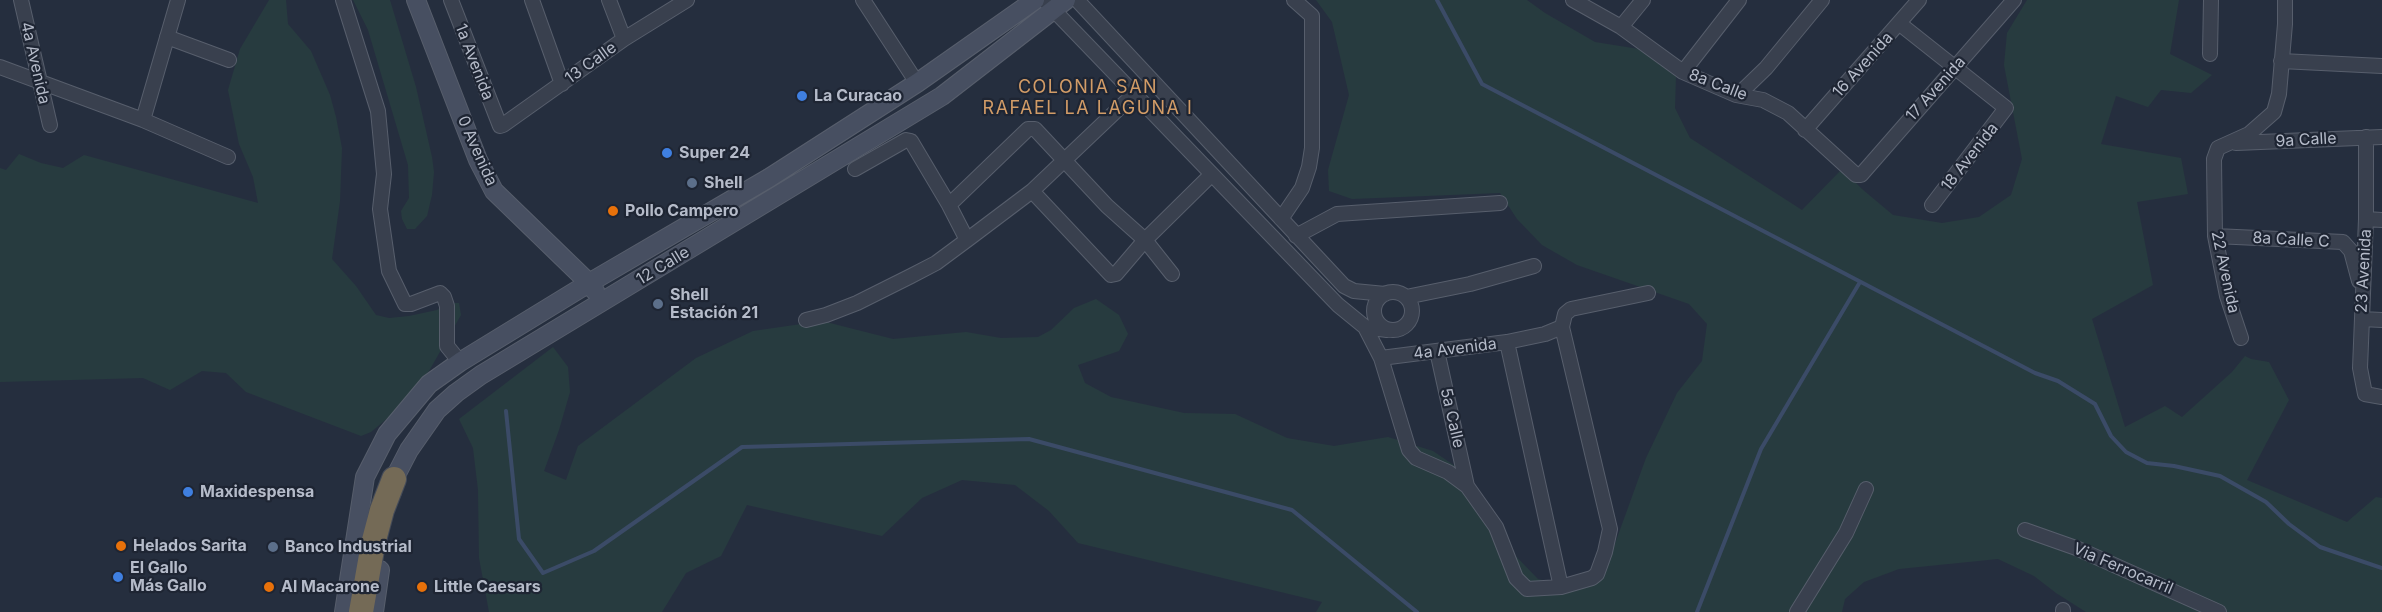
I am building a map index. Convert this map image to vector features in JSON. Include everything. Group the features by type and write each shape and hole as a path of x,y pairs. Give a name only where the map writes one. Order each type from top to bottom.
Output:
{"highway":[{"path":"361,612 382,510 394,479"}],"main road":[{"name":"0 Avenida","path":"416,0 478,160 494,191 590,283 602,303"},
{"name":"12 Calle","path":"344,612 365,477 387,434 429,384 460,362 590,283 769,178 917,83 1035,0"},
{"name":"12 Calle","path":"374,612 394,479 409,450 437,410 456,393 481,375 942,96 1054,4"},
{"path":"372,460 386,460 391,457 417,424 437,410"}],"street":[{"name":"4a Avenida","path":"21,0 50,125"},
{"path":"143,120 178,0"},
{"path":"343,0 378,111 384,174 380,208 388,271 405,304 440,293 444,297 447,306 447,346 460,362"},
{"name":"1a Avenida","path":"451,0 497,123"},
{"path":"532,0 562,84"},
{"path":"609,0 624,39"},
{"name":"13 Calle","path":"497,123 503,125 624,39 687,0"},
{"path":"863,0 917,83"},
{"path":"1077,0 1344,286 1354,291 1384,294 1396,292 1406,297 1412,307 1411,318 1399,330 1365,327"},
{"path":"1281,219 1302,188 1312,148 1312,16 1294,0"},
{"name":"8a Calle","path":"1573,0 1621,27 1683,72 1738,95 1763,100 1788,113 1857,176"},
{"path":"1621,27 1642,0"},
{"path":"1683,72 1739,0"},
{"path":"1738,95 1766,68 1822,0"},
{"name":"16 Avenida","path":"1805,130 1919,0"},
{"name":"17 Avenida","path":"1857,176 1861,175 1956,69 2014,0"},
{"path":"2210,54 2211,0"},
{"path":"2231,143 2249,134 2274,112 2279,94 2285,0"},
{"path":"1054,4 1133,95 1338,305 1365,327 1381,358"},
{"path":"1900,24 1956,69"},
{"path":"167,37 229,60"},
{"path":"2281,61 2382,66"},
{"path":"0,67 143,120 228,157"},
{"name":"18 Avenida","path":"1932,205 2006,108 1956,69"},
{"path":"806,320 857,303 936,263 1032,191 1133,95"},
{"path":"949,205 1028,129 1035,129 1107,206 1145,240 1172,274"},
{"name":"23 Avenida","path":"2366,137 2366,219 2360,368 2365,394 2378,397"},
{"name":"9a Calle","path":"2231,143 2382,137"},
{"path":"855,169 908,140 949,205 967,240"},
{"name":"22 Avenida","path":"2231,143 2218,148 2214,159 2215,237 2227,296 2241,338"},
{"path":"1032,191 1112,275 1116,274 1145,240 1211,175"},
{"path":"1296,236 1337,214 1500,203"},
{"path":"2366,219 2382,220"},
{"name":"8a Calle C","path":"2215,237 2343,242 2351,251 2362,297"},
{"path":"1406,297 1470,284 1534,266"},
{"path":"1562,327 1565,314 1571,309 1648,293"},
{"path":"1384,294 1377,301 1374,310 1379,324 1387,330"},
{"path":"2361,319 2382,320"},
{"name":"4a Avenida","path":"1381,358 1507,342 1545,334 1562,327"},
{"name":"5a Calle","path":"1381,358 1409,450 1416,458 1448,472 1467,486 1496,527 1516,578 1527,589 1561,587 1592,578 1597,574 1605,552 1610,525 1562,327"},
{"path":"1507,342 1561,587"},
{"name":"5a Calle","path":"1437,351 1467,486"},
{"path":"1797,612 1846,533 1866,489"},
{"name":"Via Ferrocarril","path":"2025,530 2076,548 2219,612"}],"green space":[{"path":"269,0 286,0 288,24 311,51 330,95 336,117 342,148 340,201 332,259 356,286 376,315 389,318 409,316 437,310 446,303 459,303 461,315 429,371 389,417 371,432 361,436 246,392 226,373 202,371 170,390 143,378 0,382 0,168 6,170 19,154 41,163 63,168 84,155 258,203 253,177 239,144 228,90 240,49"},
{"path":"353,0 390,0 416,87 434,172 427,216 415,229 407,229 401,211 409,198 408,165 368,30"},
{"path":"1316,0 1527,0 1595,42 1645,50 1676,75 1675,108 1690,138 1802,210 1842,169 1893,215 1942,223 1979,217 2011,195 2022,159 2004,65 2007,33 2027,0 2179,0 2170,54 2212,75 2191,93 2161,90 2148,107 2116,96 2101,144 2181,158 2188,194 2137,202 2153,285 2092,319 2125,427 2165,406 2182,417 2232,372 2245,356 2269,362 2289,400 2247,480 2347,522 2376,497 2382,498 2382,612 2086,612 2034,576 1998,559 1899,569 1864,582 1845,599 1842,612 1316,612 1322,602 1078,543 1049,511 1015,485 962,480 922,498 882,536 747,505 721,556 686,573 662,612 489,612 479,558 478,490 473,448 459,419 553,347 568,367 570,392 544,471 566,480 578,446 696,358 753,331 822,321 893,339 966,332 1001,338 1038,337 1051,330 1074,308 1096,299 1119,315 1128,334 1119,351 1078,365 1085,383 1111,397 1184,413 1235,414 1287,438 1334,446 1388,437 1433,451 1458,468 1488,503 1507,547 1538,579 1572,587 1604,574 1646,458 1677,393 1702,361 1707,324 1689,304 1577,265 1542,245 1517,219 1500,193 1352,199 1329,191 1328,170 1349,95 1332,22"}],"waterway":[{"path":"1437,0 1482,84 2035,373 2058,381 2095,404 2111,436 2126,452 2147,463 2220,476 2266,502 2289,524 2320,547 2382,568"},
{"path":"1697,612 1761,449 1860,282"},
{"path":"506,411 519,539 543,573 594,551 742,447 1029,439 1292,510 1417,612"}],"place":[{"name":"La Curacao","path":"802,96"},
{"name":"Super 24","path":"667,153"},
{"name":"Shell","path":"692,183"},
{"name":"Pollo Campero","path":"613,211"},
{"name":"Shell Estación 21","path":"658,304"},
{"name":"Maxidespensa","path":"188,492"},
{"name":"Helados Sarita","path":"121,546"},
{"name":"Banco Industrial","path":"273,547"},
{"name":"El Gallo Más Gallo","path":"118,577"},
{"name":"Al Macarone","path":"269,587"},
{"name":"Little Caesars","path":"422,587"}],"district":[{"name":"COLONIA SAN RAFAEL LA LAGUNA I","path":"1088,98"}]}
